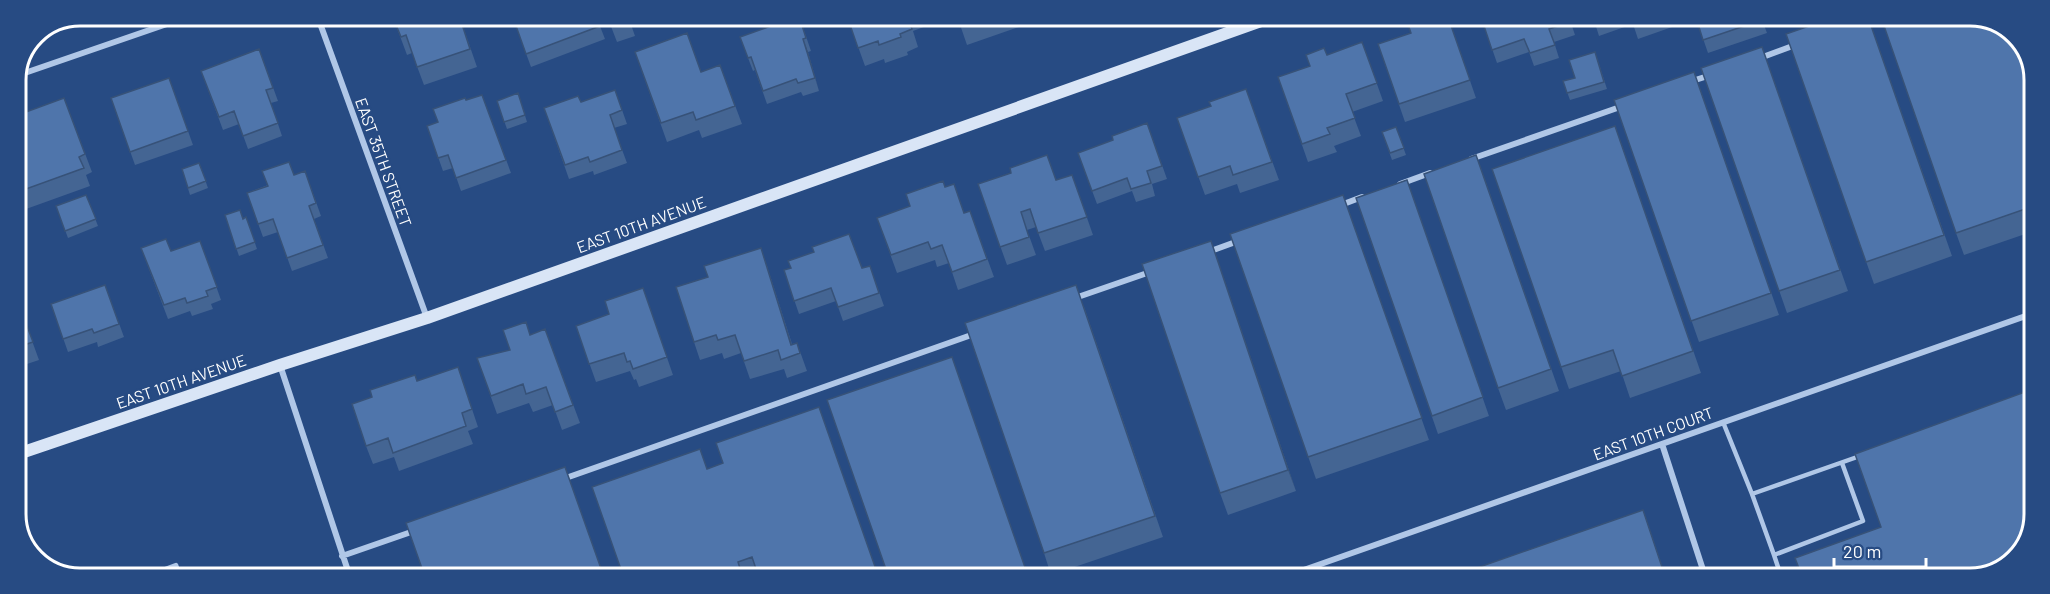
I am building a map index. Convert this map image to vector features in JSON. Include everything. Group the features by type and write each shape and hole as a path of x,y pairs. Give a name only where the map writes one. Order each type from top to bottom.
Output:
{"street":[{"path":"27,72 161,26"},
{"name":"EAST 35TH STREET","path":"321,26 427,318"},
{"name":"EAST 10TH AVENUE","path":"26,451 427,318 1247,26"},
{"path":"1751,61 1808,41"},
{"path":"1683,84 1717,72"},
{"path":"1469,160 1627,104"},
{"path":"1390,188 1436,172"},
{"path":"1334,207 1368,195"},
{"path":"1199,255 1244,239"},
{"path":"1063,303 1165,267"},
{"name":"EAST 10TH COURT","path":"1309,568 2024,317"},
{"path":"556,481 984,330"},
{"path":"280,365 347,568"},
{"path":"1662,444 1702,568"},
{"path":"342,556 421,528"}],"lane":[{"path":"1723,422 1778,568"},
{"path":"1752,494 1864,455"},
{"path":"1774,555 1863,521 1842,463"}],"building":[{"path":"396,26 463,26 470,49 417,67 406,35 401,37"},
{"path":"516,26 600,26 526,54"},
{"path":"771,26 802,26 806,38 803,39 815,78 798,83 796,79 763,91 751,57 748,58 740,37"},
{"path":"850,26 911,26 912,29 900,34 901,37 879,45 878,41 858,48"},
{"path":"1408,26 1451,26 1470,80 1399,104 1378,44 1411,33"},
{"path":"1484,26 1558,26 1549,29 1555,45 1530,53 1524,39 1492,50"},
{"path":"1699,26 1744,26 1703,40"},
{"path":"1809,26 1871,26 1944,235 1866,262 1786,34"},
{"path":"1884,26 1984,27 2006,39 2022,62 2024,76 2024,209 1956,233"},
{"path":"687,33 701,72 720,65 735,106 696,120 693,112 661,123 635,52"},
{"path":"1362,42 1377,83 1346,94 1355,118 1327,128 1330,134 1302,144 1278,77 1310,66 1306,55 1324,48 1327,55"},
{"path":"1762,47 1840,270 1779,291 1701,68"},
{"path":"259,49 273,88 266,90 278,123 243,136 234,111 219,117 201,71"},
{"path":"1595,52 1604,82 1567,93 1563,81 1575,78 1569,60"},
{"path":"1694,72 1771,293 1691,321 1614,100"},
{"path":"169,78 188,131 130,152 111,98"},
{"path":"1246,89 1272,162 1233,175 1230,166 1198,177 1177,118 1211,106 1209,102"},
{"path":"615,90 622,110 610,115 622,150 590,162 588,157 565,165 544,108 578,96 581,102"},
{"path":"518,93 525,115 504,122 497,101"},
{"path":"482,95 506,160 456,178 448,155 438,158 427,126 438,122 433,109"},
{"path":"64,98 85,154 79,157 84,168 26,189 26,112"},
{"path":"1147,123 1162,166 1147,171 1151,183 1131,189 1127,178 1092,191 1078,153 1113,140 1112,136"},
{"path":"1615,126 1693,351 1622,376 1613,350 1561,367 1492,169"},
{"path":"1396,127 1404,148 1390,153 1382,132"},
{"path":"1047,155 1056,180 1072,175 1087,217 1038,233 1030,209 1021,212 1029,237 1000,247 978,184 1011,173 1010,168"},
{"path":"1476,155 1551,369 1498,388 1424,174"},
{"path":"289,162 294,175 305,171 316,203 309,206 323,245 287,258 273,219 258,224 247,193 268,186 262,171"},
{"path":"199,163 206,181 188,188 182,169"},
{"path":"1407,180 1483,397 1432,416 1356,198"},
{"path":"943,181 945,187 954,184 964,213 970,211 987,259 952,272 942,245 931,249 928,242 891,255 877,218 910,206 906,194"},
{"path":"86,195 96,219 65,231 56,206"},
{"path":"1343,195 1422,418 1308,457 1230,234"},
{"path":"240,210 243,219 246,217 255,242 236,249 225,215"},
{"path":"849,234 862,268 870,266 879,293 838,307 831,288 794,301 784,270 791,268 788,261 814,252 812,247"},
{"path":"166,239 171,251 200,241 217,287 206,291 208,296 187,303 185,298 164,305 141,248"},
{"path":"1211,241 1288,470 1220,493 1142,264"},
{"path":"761,248 791,345 797,343 800,353 781,360 778,350 744,361 735,335 718,340 716,335 694,342 676,287 708,277 704,266"},
{"path":"105,285 119,324 94,333 92,329 63,339 51,304"},
{"path":"1076,285 1155,516 1044,553 965,323"},
{"path":"643,288 667,357 633,369 624,353 589,364 576,326 609,314 605,301"},
{"path":"526,322 530,335 545,329 573,405 555,412 546,387 526,394 523,384 491,396 477,358 510,350 503,330"},
{"path":"26,323 33,342 26,344"},
{"path":"952,357 1025,568 886,568 827,400"},
{"path":"458,367 472,409 462,413 466,426 393,453 388,438 366,446 352,404 372,397 370,390 415,375 417,381"},
{"path":"2024,392 2024,521 2019,538 2009,553 1988,566 1977,568 1799,568 1795,558 1881,527 1855,454"},
{"path":"819,407 875,568 756,568 752,557 738,562 740,568 620,568 592,487 700,449 707,469 723,463 716,443"},
{"path":"565,467 601,568 422,568 406,523"},
{"path":"1643,510 1662,568 1477,568"}]}
